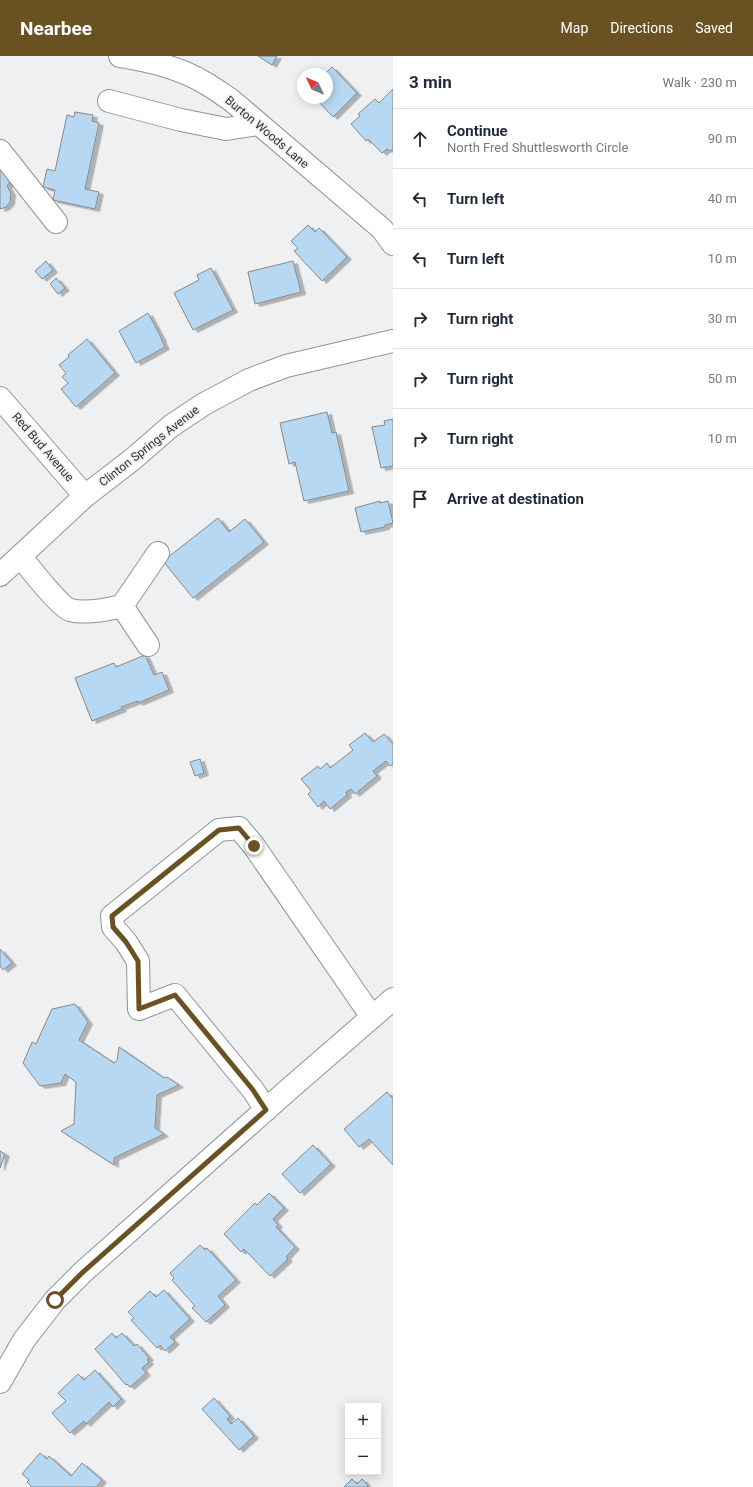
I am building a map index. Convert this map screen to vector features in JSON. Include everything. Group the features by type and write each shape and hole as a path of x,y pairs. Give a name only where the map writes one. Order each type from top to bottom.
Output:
{"street":[{"name":"Burton Woods Lane","path":"120,56 144,60 175,69 204,82 231,100 382,230 393,244"},
{"path":"109,101 226,130 258,124"},
{"path":"0,151 56,222"},
{"name":"Clinton Springs Avenue","path":"0,575 85,496 133,459 171,426 204,404 249,380 286,366 393,341"},
{"name":"Red Bud Avenue","path":"0,398 85,496"},
{"path":"20,556 60,602 69,610 101,612 122,606 158,553"},
{"path":"122,606 148,646"},
{"path":"266,1110 253,1090 175,995 139,1009 138,961 126,942 113,927 112,916 219,830 239,828 254,846 372,1018"},
{"path":"0,1382 24,1340 55,1300 83,1272 393,999"}],"building":[{"path":"258,56 277,56 272,65"},
{"path":"333,68 357,93 333,117 321,104 333,104"},
{"path":"393,89 393,150 392,149 390,151 387,149 382,153 368,139 366,141 351,124 360,116 358,114 375,99 379,103"},
{"path":"75,112 93,115 92,121 99,123 85,189 99,192 95,209 53,200 55,190 43,187 47,169 55,171 67,115 74,117"},
{"path":"0,168 11,180 7,186 11,193 10,202 6,207 0,209"},
{"path":"308,225 315,232 319,228 347,257 322,281 294,251 298,248 291,241"},
{"path":"46,261 53,270 42,279 35,271"},
{"path":"293,261 301,292 255,304 248,272"},
{"path":"211,268 233,310 193,330 174,293 199,280 197,275"},
{"path":"56,278 65,288 58,294 50,284"},
{"path":"148,313 165,347 136,363 119,331"},
{"path":"87,339 115,373 76,407 61,389 68,383 62,377 66,373 59,365 69,357 68,355"},
{"path":"327,412 332,433 336,432 349,491 304,501 295,462 289,464 280,423"},
{"path":"393,419 393,466 381,468 372,427 385,425 384,421"},
{"path":"380,501 380,503 388,501 393,523 385,525 385,527 361,532 355,508"},
{"path":"218,518 229,532 245,519 264,542 193,598 163,561"},
{"path":"145,655 154,675 162,672 169,690 138,703 138,701 121,707 122,709 92,721 75,678 114,663 116,667"},
{"path":"365,733 373,742 384,734 393,744 393,764 390,766 386,761 373,771 377,776 355,794 351,789 346,792 347,795 330,809 324,801 318,807 308,794 311,791 301,779 318,766 320,769 327,763 330,768 353,750 349,745"},
{"path":"200,759 204,773 195,776 190,762"},
{"path":"0,949 12,963 3,970 0,966"},
{"path":"75,1004 88,1022 79,1040 114,1063 117,1060 119,1047 164,1078 167,1077 179,1085 157,1095 155,1128 164,1134 114,1158 114,1165 61,1131 74,1124 76,1082 65,1074 61,1083 40,1086 23,1063 32,1042 36,1044 52,1009"},
{"path":"387,1092 393,1099 393,1165 369,1139 359,1147 344,1129"},
{"path":"313,1145 331,1164 300,1193 282,1174"},
{"path":"0,1151 5,1154 0,1168"},
{"path":"269,1193 284,1208 273,1219 278,1225 276,1227 295,1247 286,1257 288,1259 270,1276 244,1249 241,1252 224,1234 255,1203 257,1205"},
{"path":"200,1245 205,1250 207,1248 236,1280 218,1296 225,1305 206,1322 192,1308 195,1306 172,1280 174,1278 170,1273"},
{"path":"164,1290 190,1319 170,1337 175,1342 165,1351 160,1345 157,1348 131,1320 134,1318 128,1312 150,1291 156,1297"},
{"path":"112,1333 116,1338 122,1333 134,1346 137,1344 149,1358 147,1360 149,1362 142,1368 146,1373 130,1387 127,1384 126,1385 95,1349"},
{"path":"95,1370 121,1399 113,1407 109,1402 86,1424 84,1421 70,1433 52,1413 66,1401 58,1393 78,1374 84,1380"},
{"path":"214,1398 230,1416 227,1419 231,1424 238,1418 254,1436 239,1450 202,1409"},
{"path":"40,1453 47,1459 49,1456 71,1476 82,1463 102,1480 96,1487 32,1487 27,1482 29,1480 22,1474"},
{"path":"352,1479 357,1484 362,1479 369,1487 344,1487"}],"route":[{"path":"55,1300 83,1272 266,1110 253,1090 175,995 139,1009 138,961 126,942 113,927 112,916 219,830 239,828 254,846"}]}
